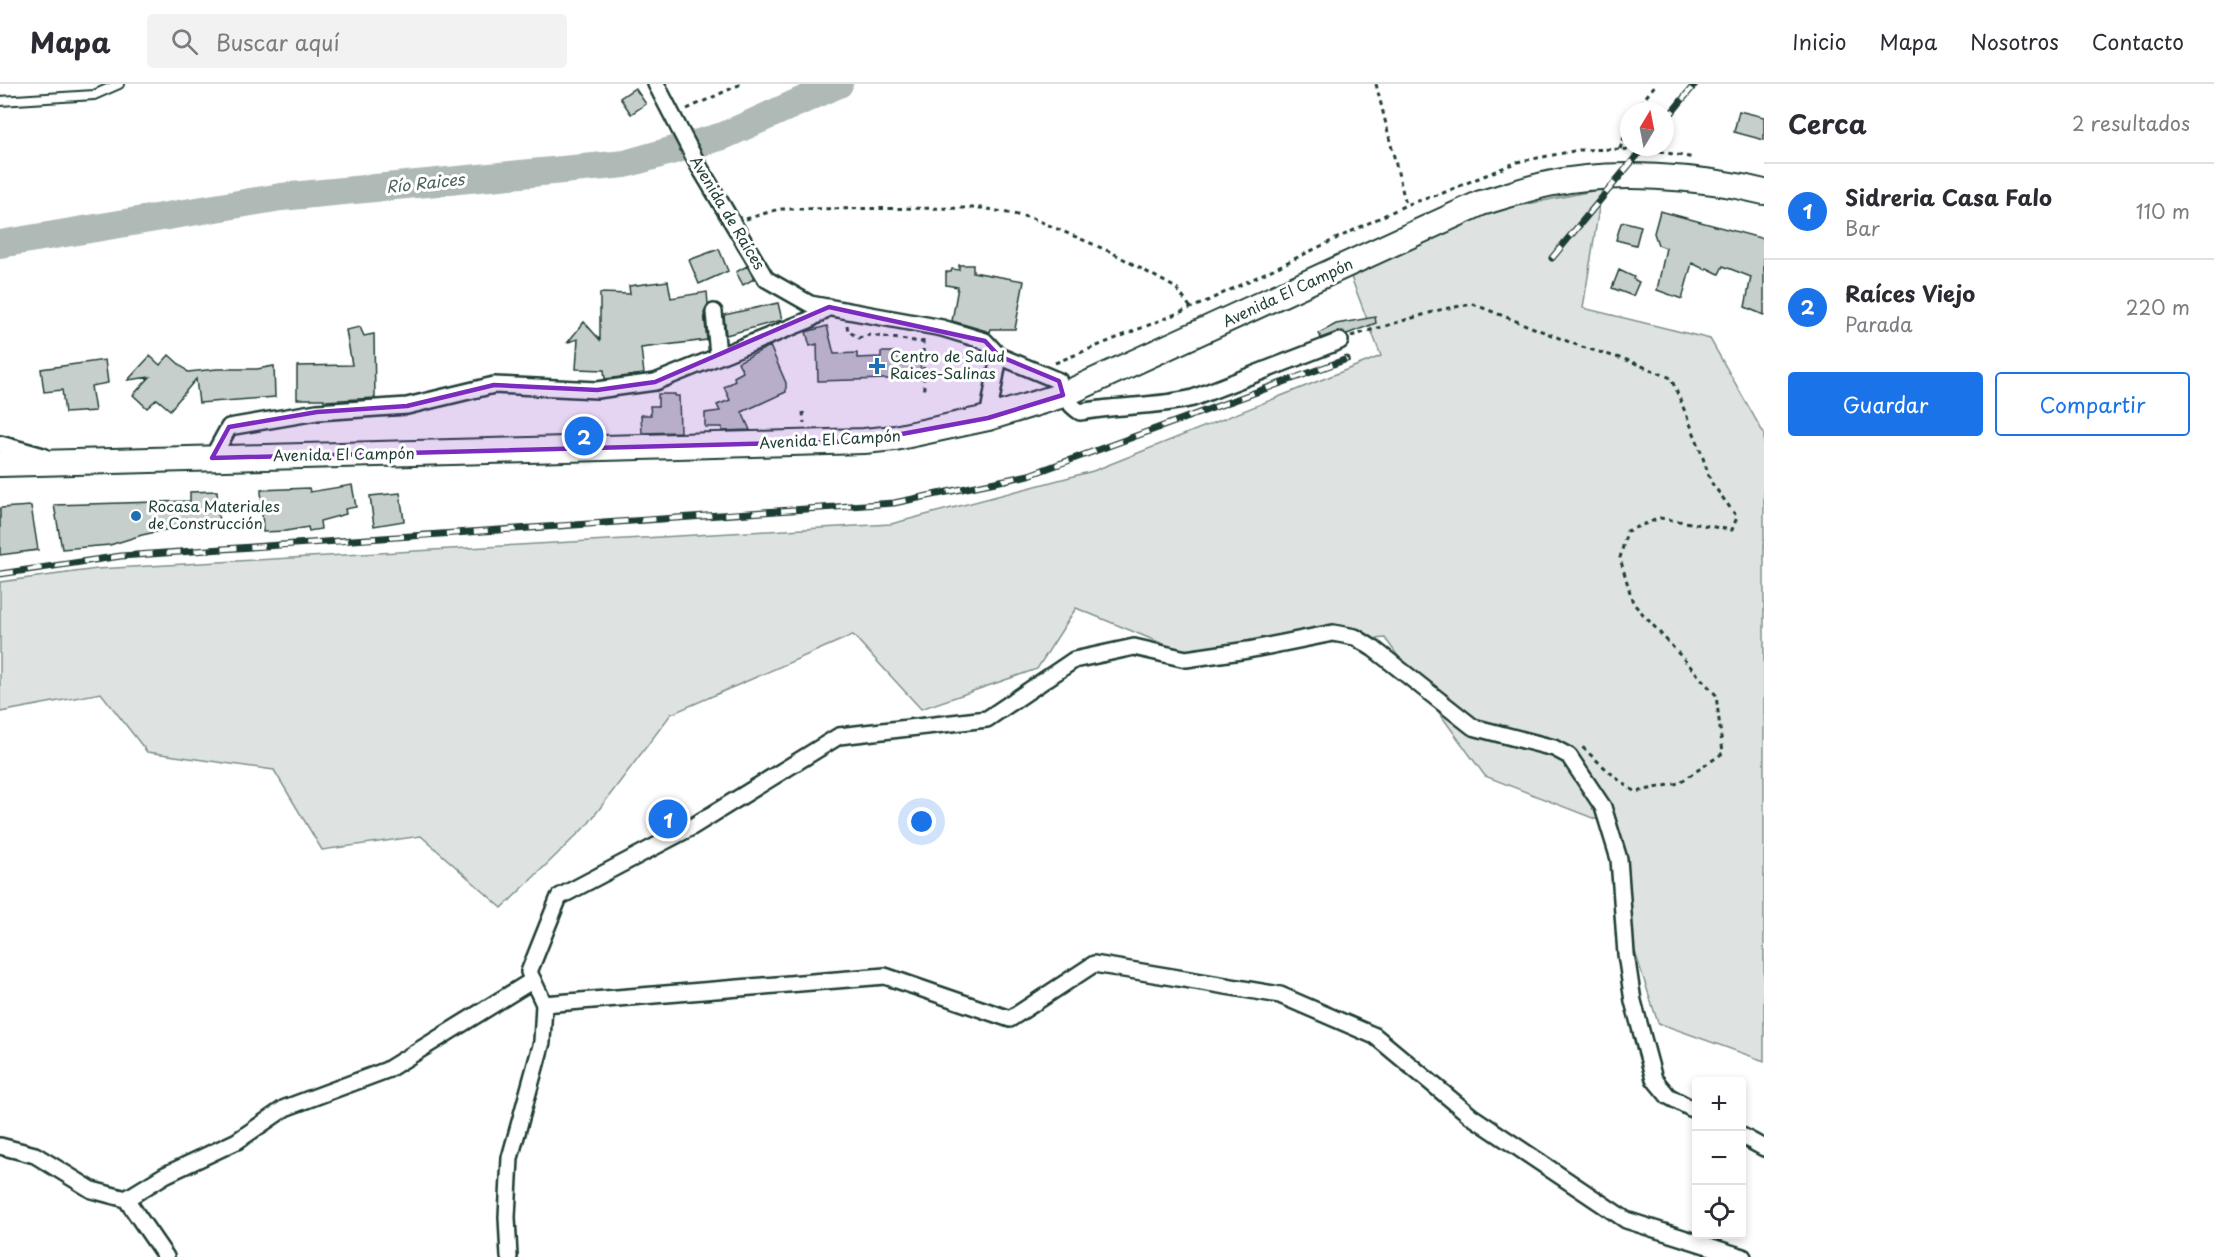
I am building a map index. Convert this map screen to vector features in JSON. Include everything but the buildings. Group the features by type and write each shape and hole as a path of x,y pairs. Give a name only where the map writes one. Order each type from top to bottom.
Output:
{"main road":[{"name":"Avenida El Campón","path":"0,464 864,441 904,437 988,418 1063,395 1481,203 1549,184 1597,177 1704,181 1764,192"}],"street":[{"name":"Avenida de Raíces","path":"656,84 697,163 766,279 810,304 942,328 985,342 999,356 1059,381 1063,395"},
{"path":"212,458 229,427 316,412 407,406 494,385 597,390 655,382 809,320 829,307"},
{"path":"714,312 718,355"},
{"path":"1063,395 1070,405 1080,412 1108,407 1169,404 1193,398 1340,341"},
{"path":"988,418 999,356"},
{"path":"0,444 63,462"},
{"path":"509,1257 507,1217 510,1158 542,1042 544,1004 530,972 559,897 690,828 839,736 987,719 1074,660 1134,646 1186,659 1248,650 1333,633 1354,637 1374,649 1473,727 1554,748 1569,756 1603,807 1619,859 1626,954 1633,1001 1654,1079 1668,1096 1692,1109"},
{"path":"544,1004 885,976 1010,1020 1094,964 1280,995 1375,1036 1471,1116 1626,1220 1743,1257"},
{"path":"126,1199 165,1175 237,1141 285,1108 387,1070 533,980"},
{"path":"1746,1138 1764,1148"},
{"path":"0,1146 34,1155 92,1190 126,1199 166,1257"}],"lane":[{"path":"0,101 94,95 119,84"}],"path":[{"path":"675,123 741,84"},
{"path":"1376,84 1406,205"},
{"path":"1642,102 1656,84"},
{"path":"732,223 779,209 983,208 1032,218 1111,252 1176,288 1191,308"},
{"path":"1340,341 1443,309 1473,304 1582,347 1630,361 1671,378 1698,443 1711,482 1737,517 1732,530 1660,518 1627,531 1620,558 1633,603 1716,695 1723,753 1679,783 1635,792 1579,744 1569,748 1569,756"},
{"path":"847,325 848,331 859,338 869,335 923,342"},
{"path":"923,330 924,393"},
{"path":"803,412 804,422"}],"highlighted area":[{"path":"829,307 985,341 999,356 1059,381 1063,395 988,418 864,441 212,458 229,427 317,412 407,406 494,385 597,390 655,382"}],"shaded area":[{"path":"1602,189 1583,308 1710,339 1764,434 1764,1061 1658,1023 1636,955 1603,822 1485,776 1385,638 1190,655 1076,608 1037,669 921,709 853,635 671,714 588,824 502,908 421,836 322,850 274,770 147,752 101,693 0,712 0,582 97,569 891,524 1093,471 1381,356 1351,277 1478,214"}],"waterway":[{"name":"Río Raices","path":"0,244 281,197 625,164 723,136 839,84"}],"railway":[{"path":"1674,110 1695,84"},
{"path":"1552,258 1637,156"},
{"path":"0,574 121,556 894,503 1029,475 1347,359"}],"place":[{"name":"Centro de Salud Raices-Salinas","path":"877,366"},
{"name":"Raíces Viejo","path":"584,436"},
{"name":"Rocasa Materiales de Construcción","path":"136,516"},
{"name":"Sidreria Casa Falo","path":"668,819"}]}
